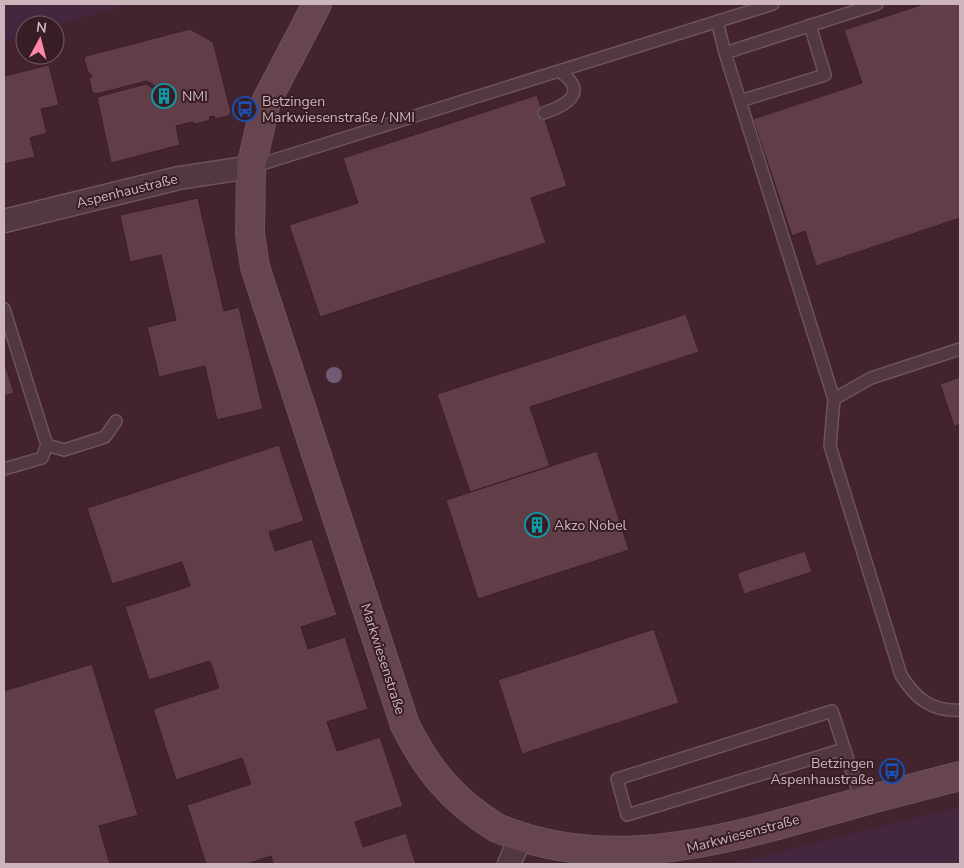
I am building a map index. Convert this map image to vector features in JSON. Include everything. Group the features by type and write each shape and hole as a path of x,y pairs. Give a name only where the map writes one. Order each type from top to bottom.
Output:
{"street":[{"name":"Markwiesenstraße","path":"317,4 266,102 251,167 250,234 255,266 405,725 422,758 451,794 476,815 514,853 626,862 726,840 960,776"},
{"name":"Aspenhaustraße","path":"4,221 179,178 251,167"}],"lane":[{"path":"725,53 877,4"},
{"path":"251,167 765,5"},
{"path":"717,21 725,53 834,399 830,446 901,675 911,691 928,705 947,711 960,710"},
{"path":"740,101 825,75 810,25"},
{"path":"544,113 564,106 572,98 574,88 569,78 559,71"},
{"path":"4,309 47,444 42,458 4,469"},
{"path":"834,399 871,378 960,349"},
{"path":"47,444 64,450 105,436 116,421"},
{"path":"844,749 626,814 617,779 832,711 862,802"}],"shaded area":[{"path":"4,4 129,4 65,23 65,15 15,15 15,38 4,41"},
{"path":"960,807 960,864 732,864"}],"building":[{"path":"924,4 960,4 960,218 816,266 805,231 792,236 753,119 862,83 844,30"},
{"name":"NMI","path":"190,29 213,42 231,112 229,116 215,119 214,116 209,117 210,120 196,124 192,122 176,126 180,145 111,163 97,97 146,84 154,89 155,86 147,81 96,94 92,92 89,78 92,77 88,73 84,59 86,56"},
{"path":"49,65 59,105 41,109 47,133 30,138 35,157 4,164 4,76"},
{"path":"537,95 567,186 531,198 546,243 320,317 289,225 358,203 343,158"},
{"path":"198,198 224,311 239,307 263,409 217,420 205,366 159,377 147,327 176,320 161,255 130,262 120,215"},
{"path":"686,314 699,352 530,407 550,466 470,492 437,394"},
{"path":"4,360 14,393 4,396"},
{"path":"960,377 960,424 954,426 940,384"},
{"path":"279,445 304,521 269,532 275,551 312,539 337,615 301,627 308,649 345,637 368,709 327,722 337,751 380,737 403,806 355,822 363,847 406,833 416,864 273,864 271,856 247,864 206,864 187,805 251,784 242,758 176,780 153,709 219,688 210,661 149,680 125,607 190,586 182,562 112,584 87,508"},
{"name":"Akzo Nobel","path":"597,451 629,550 478,599 446,500"},
{"path":"805,551 812,572 744,594 737,573"},
{"path":"654,629 679,703 522,754 498,680"},
{"path":"92,664 138,815 99,826 110,864 4,864 4,691"}],"place":[{"name":"NMI","path":"164,96"},
{"name":"Betzingen Markwiesenstraße / NMI","path":"245,109"},
{"name":"Akzo Nobel","path":"537,525"},
{"name":"Betzingen Aspenhaustraße","path":"892,771"}]}
